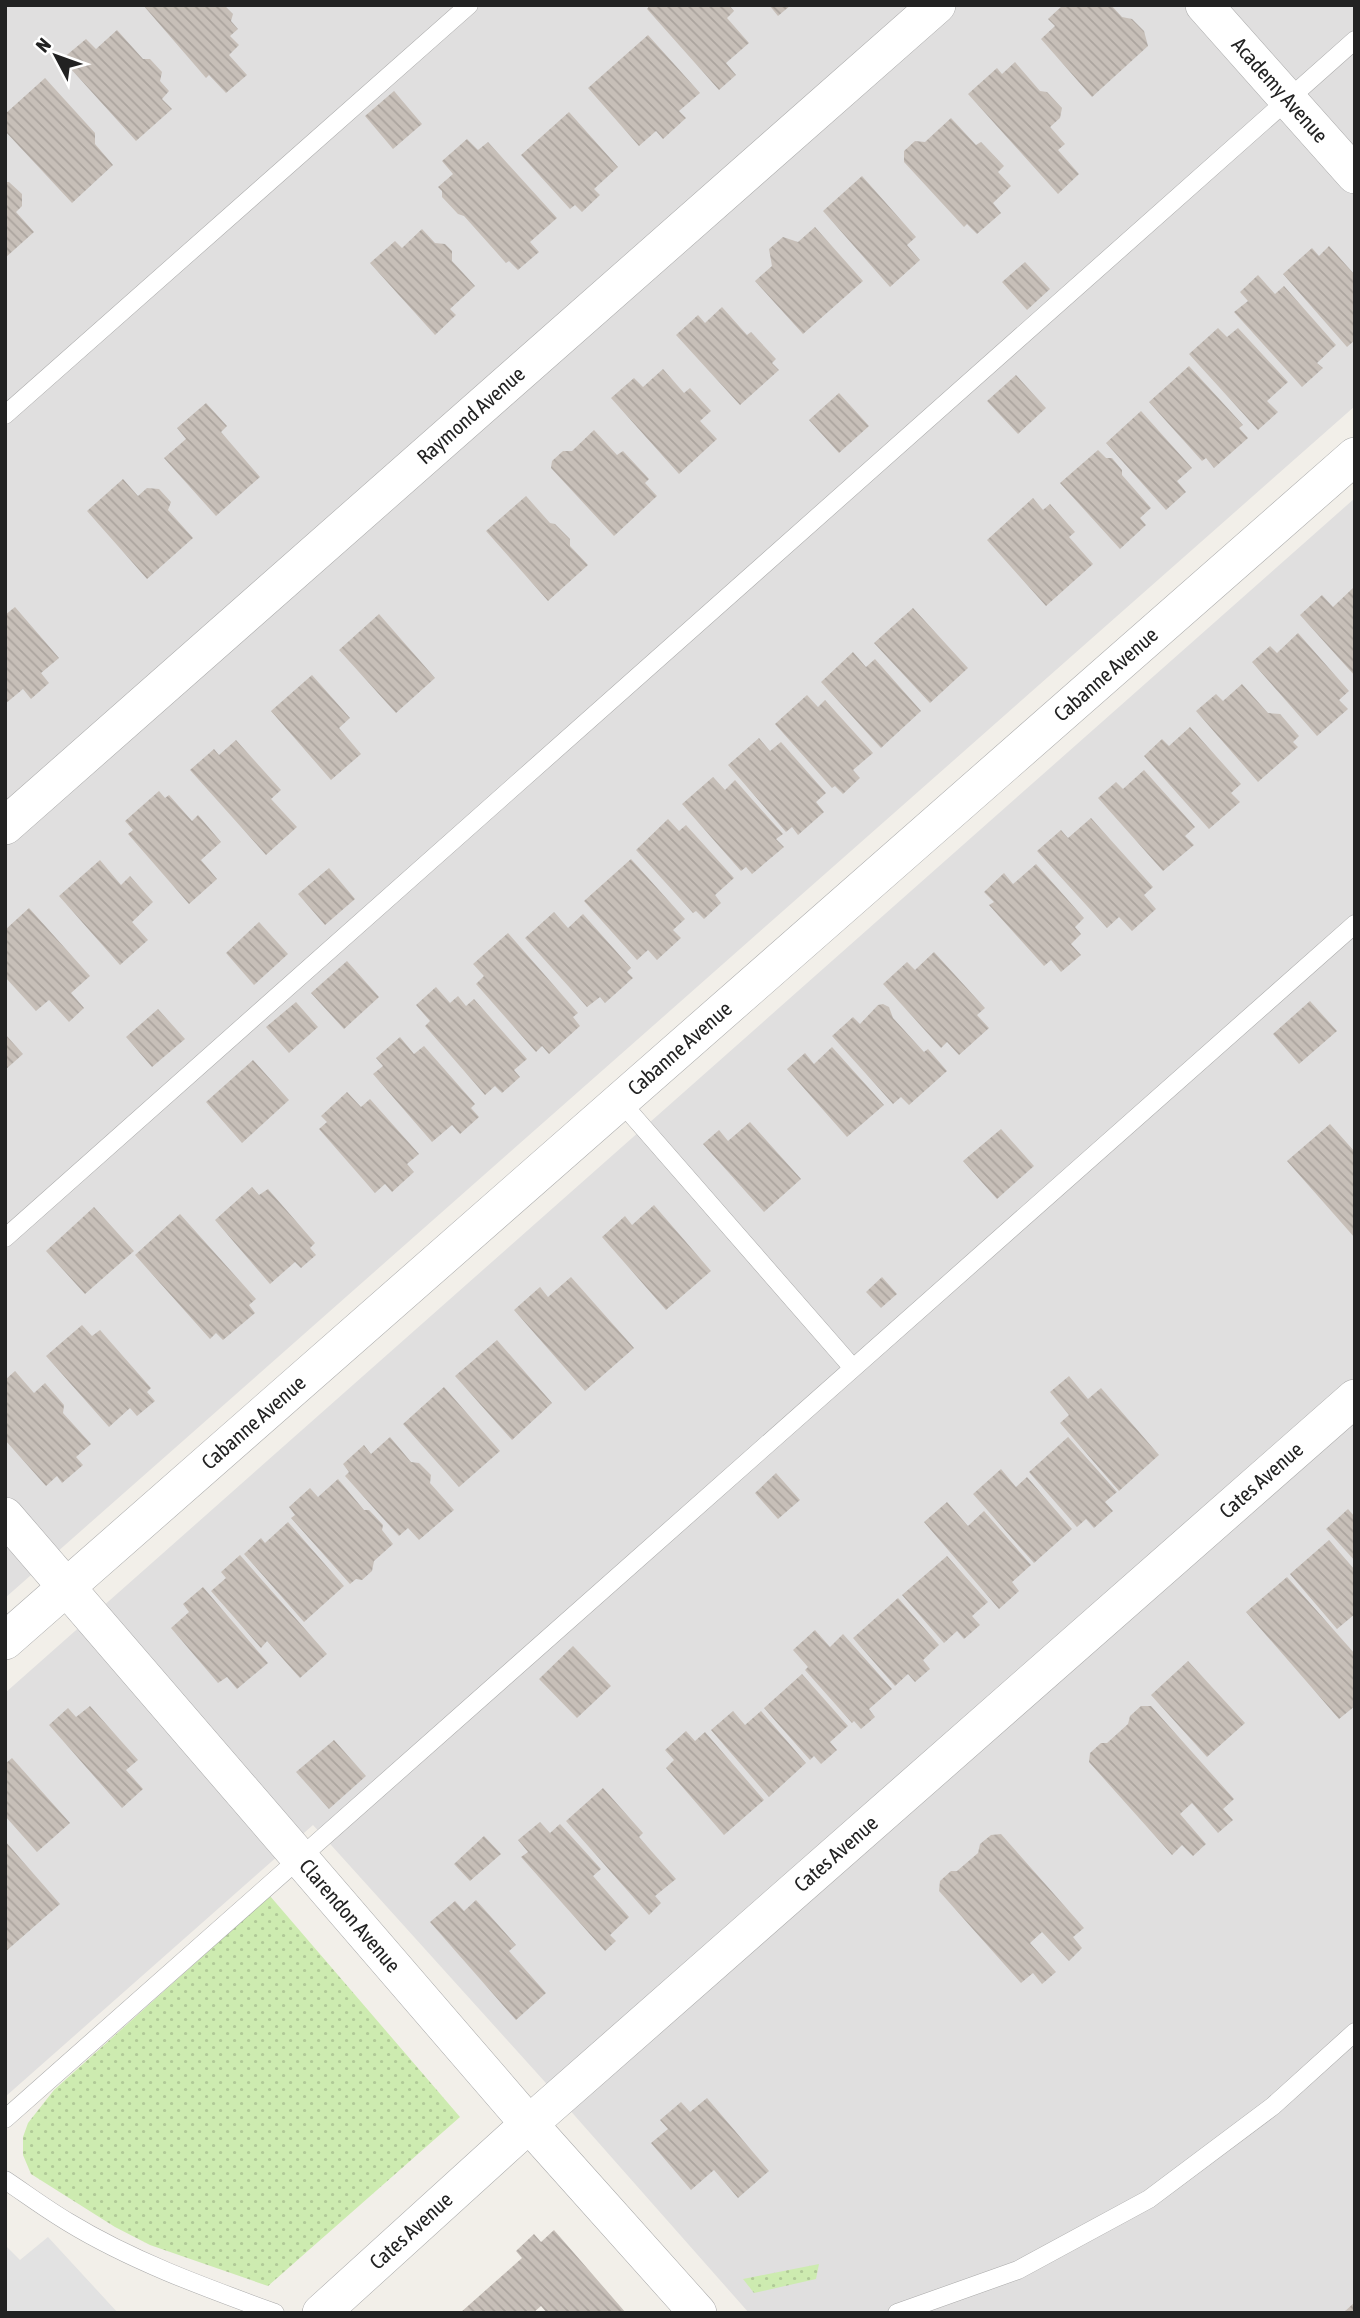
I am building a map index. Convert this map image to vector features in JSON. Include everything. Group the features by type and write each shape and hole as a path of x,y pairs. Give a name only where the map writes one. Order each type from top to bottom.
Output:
{"street":[{"name":"Raymond Avenue","path":"5,826 937,5"},
{"name":"Academy Avenue","path":"1204,5 1355,175"},
{"name":"Cabanne Avenue","path":"5,1641 1355,456"},
{"name":"Cates Avenue","path":"321,2313 529,2124 1355,1398"},
{"name":"Clarendon Avenue","path":"5,1516 529,2124 698,2313"}],"lane":[{"path":"5,415 470,5"},
{"path":"5,1238 1355,40"},
{"path":"5,2119 1355,924"},
{"path":"620,1101 853,1368"},
{"path":"897,2313 1018,2270 1149,2199 1273,2106 1355,2032"},
{"path":"5,2180 69,2223 137,2258 191,2283 275,2313"}],"shaded area":[{"path":"5,5 1355,5 1355,406 5,1598"},
{"path":"1355,498 1355,2313 749,2313 313,1825 5,2097 5,1693"},
{"path":"48,2237 118,2313 5,2313 5,2245 20,2260"}],"green space":[{"path":"270,1896 460,2117 268,2286 150,2245 115,2227 31,2174 23,2155 23,2137 28,2123 54,2090"},
{"path":"819,2264 816,2279 754,2293 743,2279"}],"building":[{"path":"143,5 224,5 233,14 231,21 238,29 230,36 239,45 229,55 247,75 226,93 209,75 206,78"},
{"path":"650,5 729,5 734,11 727,18 749,43 726,63 736,75 719,90 647,9"},
{"path":"769,5 791,5 778,16"},
{"path":"1063,5 1111,5 1122,17 1132,19 1144,31 1148,46 1092,97 1041,39 1055,26 1048,19"},
{"path":"117,30 143,59 150,59 162,72 160,81 169,91 162,99 172,109 136,141 62,59 86,39 96,49"},
{"path":"648,35 700,93 679,111 686,118 663,139 656,131 639,146 588,88"},
{"path":"1015,62 1040,91 1047,92 1062,108 1060,118 1050,127 1065,144 1058,150 1079,174 1058,194 968,94 997,68 1002,74"},
{"path":"45,78 95,133 95,144 113,165 72,203 5,131 5,114"},
{"path":"394,91 422,124 393,149 365,116"},
{"path":"569,112 618,167 594,189 600,195 582,212 575,205 570,209 521,155"},
{"path":"951,118 976,145 981,142 1004,166 998,172 1011,186 993,203 1001,213 977,234 967,224 964,227 904,162 904,151 915,141 925,142"},
{"path":"467,139 478,150 488,142 557,218 530,242 539,252 518,270 509,261 506,263 464,216 458,214 442,197 442,191 438,187 453,174 442,161"},
{"path":"862,176 916,237 907,245 920,260 890,287 823,211"},
{"path":"5,182 9,182 22,194 22,206 16,212 34,232 5,258"},
{"path":"815,227 863,281 803,334 755,281 772,266 769,249 783,237 798,242"},
{"path":"422,229 435,243 445,244 452,251 452,261 475,286 450,309 456,315 435,335 370,263 395,241 402,248"},
{"path":"1329,246 1355,275 1355,340 1347,347 1283,274 1312,248 1319,256"},
{"path":"1025,262 1050,289 1027,310 1002,282"},
{"path":"1258,275 1275,294 1284,286 1336,345 1317,363 1323,368 1302,387 1234,312 1248,301 1240,292"},
{"path":"722,307 747,335 751,332 776,359 772,363 779,370 740,405 676,335 698,315 705,323"},
{"path":"1218,328 1227,337 1238,328 1288,382 1267,401 1278,412 1258,430 1189,354"},
{"path":"1189,366 1243,425 1239,428 1248,438 1214,468 1206,458 1202,461 1149,402"},
{"path":"663,369 684,393 690,388 711,411 700,421 717,439 679,474 611,398 634,378 643,387"},
{"path":"1016,375 1046,408 1018,434 987,401"},
{"path":"839,393 869,426 839,453 809,420"},
{"path":"206,403 227,426 221,432 260,477 216,516 164,458 186,439 177,428"},
{"path":"1141,411 1192,468 1177,481 1186,492 1166,510 1106,443"},
{"path":"594,430 617,455 623,451 649,479 645,483 657,496 614,536 551,468 552,461 563,451 572,451"},
{"path":"1098,450 1106,458 1112,458 1122,470 1122,475 1151,508 1140,518 1146,525 1120,549 1060,483"},
{"path":"123,479 138,496 147,488 159,489 171,502 168,510 193,538 147,579 87,511"},
{"path":"526,496 550,523 555,524 570,539 570,546 588,565 548,601 486,531"},
{"path":"1033,498 1043,510 1050,504 1075,532 1069,537 1093,564 1046,606 987,540"},
{"path":"1353,588 1355,676 1300,615 1322,595 1333,607"},
{"path":"15,607 59,658 41,673 49,683 31,699 23,689 5,704 5,615"},
{"path":"913,608 968,668 930,703 874,643"},
{"path":"379,614 435,678 396,713 339,650"},
{"path":"1298,633 1349,691 1339,700 1348,709 1317,736 1252,662 1270,646 1277,653"},
{"path":"853,652 866,667 875,659 921,711 881,748 821,682"},
{"path":"312,675 350,718 339,728 361,754 331,780 271,711"},
{"path":"1242,684 1268,713 1280,714 1299,736 1293,742 1298,747 1258,782 1196,711 1216,694 1223,701"},
{"path":"807,695 818,707 825,700 873,753 853,770 860,778 843,794 835,786 832,788 775,724"},
{"path":"1190,727 1241,784 1231,793 1240,802 1209,829 1144,756 1162,739 1169,746"},
{"path":"759,738 770,751 781,742 826,793 816,802 824,812 798,835 792,827 786,832 728,765"},
{"path":"236,740 281,790 271,799 297,827 266,855 190,770 214,749 219,755"},
{"path":"1144,770 1195,827 1185,836 1194,845 1163,871 1098,798 1116,782 1123,789"},
{"path":"713,777 725,790 735,780 783,834 776,839 784,847 752,874 746,867 741,871 682,804"},
{"path":"159,791 165,798 169,795 192,821 198,815 221,842 201,860 217,879 189,904 128,834 133,830 125,821"},
{"path":"1091,818 1153,887 1144,895 1156,909 1132,931 1119,917 1107,928 1037,851 1061,830 1068,838"},
{"path":"668,819 679,831 686,825 734,878 715,895 721,903 704,919 696,911 693,913 636,850"},
{"path":"631,859 685,919 673,930 681,938 657,960 648,950 637,960 584,901"},
{"path":"100,860 121,885 130,876 153,902 132,922 148,940 120,965 59,896"},
{"path":"1036,864 1084,918 1075,927 1081,934 1071,944 1081,955 1061,972 1051,960 1044,966 989,905 994,902 984,892 1004,873 1013,884"},
{"path":"329,868 355,899 325,925 298,894"},
{"path":"29,908 90,976 71,993 84,1008 69,1022 49,1000 36,1011 5,977 5,930"},
{"path":"554,912 568,928 583,914 631,968 627,972 633,978 605,1003 600,997 587,1007 525,938"},
{"path":"259,922 288,954 254,985 226,953"},
{"path":"508,933 578,1013 573,1017 580,1026 549,1054 542,1046 536,1052 476,984 484,976 473,964"},
{"path":"934,952 985,1008 977,1015 989,1028 959,1055 947,1042 941,1048 883,984 907,962 915,970"},
{"path":"347,961 379,997 344,1029 311,993"},
{"path":"436,987 450,1003 458,996 466,1006 474,999 527,1059 514,1070 520,1077 502,1093 495,1086 485,1095 425,1026 430,1021 416,1005"},
{"path":"1310,1001 1337,1031 1299,1064 1273,1034"},
{"path":"296,1002 318,1027 289,1053 266,1027"},
{"path":"878,1005 889,1007 893,1018 924,1052 928,1049 947,1071 909,1105 901,1097 893,1104 832,1036 853,1017 860,1024"},
{"path":"158,1009 185,1039 152,1067 126,1037"},
{"path":"5,1034 23,1054 5,1070"},
{"path":"400,1037 414,1054 424,1046 475,1104 471,1108 479,1117 460,1134 452,1125 432,1142 373,1074 383,1066 376,1058"},
{"path":"832,1047 884,1105 847,1137 787,1069 805,1053 814,1064"},
{"path":"253,1060 289,1100 242,1143 206,1102"},
{"path":"347,1092 361,1107 370,1099 419,1154 407,1164 414,1172 392,1192 385,1184 375,1193 319,1129 327,1122 321,1116"},
{"path":"750,1122 801,1179 764,1212 703,1144 719,1130 728,1141"},
{"path":"1330,1124 1355,1152 1355,1238 1287,1161"},
{"path":"1001,1129 1034,1166 997,1199 963,1161"},
{"path":"252,1187 259,1195 268,1189 315,1243 310,1248 316,1255 301,1268 295,1262 270,1284 215,1220"},
{"path":"654,1205 711,1271 666,1310 602,1237 625,1216 632,1225"},
{"path":"94,1207 134,1251 85,1294 46,1251"},
{"path":"180,1214 256,1299 249,1305 255,1313 223,1340 216,1333 210,1339 135,1255"},
{"path":"571,1277 634,1348 585,1391 514,1310 540,1287 548,1297"},
{"path":"882,1277 897,1294 881,1308 866,1292"},
{"path":"82,1325 92,1336 100,1330 151,1388 147,1392 155,1401 137,1416 130,1408 109,1427 46,1356"},
{"path":"497,1340 552,1403 512,1440 455,1376"},
{"path":"15,1371 34,1393 45,1383 64,1405 63,1413 91,1444 76,1457 83,1465 62,1483 57,1476 46,1486 5,1440 5,1380"},
{"path":"1069,1376 1088,1399 1101,1388 1159,1455 1119,1491 1060,1423 1069,1415 1050,1392"},
{"path":"444,1387 500,1451 459,1487 403,1424"},
{"path":"390,1437 411,1462 419,1463 431,1475 430,1483 454,1510 419,1540 408,1528 399,1536 345,1476 349,1472 343,1464 364,1445 371,1454"},
{"path":"1068,1437 1117,1492 1105,1502 1113,1511 1094,1528 1086,1519 1077,1527 1029,1472"},
{"path":"1001,1469 1016,1487 1027,1477 1072,1529 1034,1563 973,1494"},
{"path":"776,1473 800,1500 778,1519 755,1493"},
{"path":"338,1479 364,1510 369,1510 383,1525 382,1530 393,1544 374,1561 372,1571 362,1580 356,1579 350,1584 291,1518 295,1515 289,1507 310,1488 318,1497"},
{"path":"947,1502 968,1526 984,1511 1031,1565 1012,1582 1019,1591 999,1609 924,1522"},
{"path":"1348,1509 1355,1517 1355,1561 1326,1529"},
{"path":"288,1522 344,1586 304,1622 244,1554 261,1538 265,1543"},
{"path":"1329,1540 1355,1570 1355,1614 1337,1629 1290,1574"},
{"path":"240,1555 327,1654 300,1678 267,1641 261,1648 211,1591 226,1578 221,1572"},
{"path":"947,1556 988,1602 972,1616 980,1625 964,1639 957,1631 944,1643 902,1595"},
{"path":"1287,1577 1355,1654 1355,1706 1339,1719 1246,1612"},
{"path":"203,1587 268,1663 237,1689 227,1677 218,1683 171,1628 189,1612 183,1604"},
{"path":"898,1598 939,1645 923,1660 930,1669 915,1682 908,1674 895,1686 853,1638"},
{"path":"815,1630 830,1647 843,1634 892,1689 869,1709 875,1717 861,1729 854,1721 852,1723 805,1670 808,1667 793,1650"},
{"path":"573,1646 611,1686 577,1718 539,1679"},
{"path":"1188,1661 1245,1723 1207,1757 1151,1695"},
{"path":"802,1674 848,1726 830,1742 837,1750 821,1764 814,1756 810,1760 764,1708"},
{"path":"90,1706 138,1760 126,1770 143,1789 122,1808 49,1725 68,1708 76,1717"},
{"path":"1141,1706 1151,1706 1234,1799 1223,1809 1233,1820 1218,1833 1192,1803 1180,1814 1206,1844 1193,1856 1182,1845 1172,1855 1089,1762 1090,1753 1101,1743 1107,1743 1128,1724 1130,1716"},
{"path":"733,1711 745,1725 761,1711 806,1763 769,1797 711,1730"},
{"path":"686,1731 695,1741 705,1732 764,1800 724,1835 666,1768 674,1760 665,1750"},
{"path":"334,1740 366,1776 329,1809 296,1772"},
{"path":"12,1758 70,1823 37,1852 5,1816 5,1764"},
{"path":"603,1788 643,1833 639,1837 676,1879 655,1896 661,1903 649,1915 566,1821"},
{"path":"540,1822 550,1833 560,1824 601,1869 593,1876 629,1917 610,1935 616,1941 605,1951 521,1857 528,1852 518,1840"},
{"path":"1001,1834 1084,1928 1073,1937 1082,1948 1069,1961 1042,1932 1030,1943 1056,1972 1042,1984 1033,1973 1021,1983 939,1891 940,1881 978,1853 980,1844 991,1835"},
{"path":"484,1836 501,1854 470,1881 454,1864"},
{"path":"5,1841 60,1904 5,1952"},
{"path":"476,1900 516,1945 509,1951 546,1993 516,2020 430,1922 455,1901 464,1911"},
{"path":"707,2098 769,2171 738,2198 714,2170 691,2190 651,2143 668,2129 660,2120 681,2102 690,2112"},
{"path":"554,2230 626,2313 547,2313 541,2306 533,2313 460,2313 522,2258 516,2251 534,2234 541,2242"},
{"path":"1355,2302 1355,2313 1343,2313"}]}
